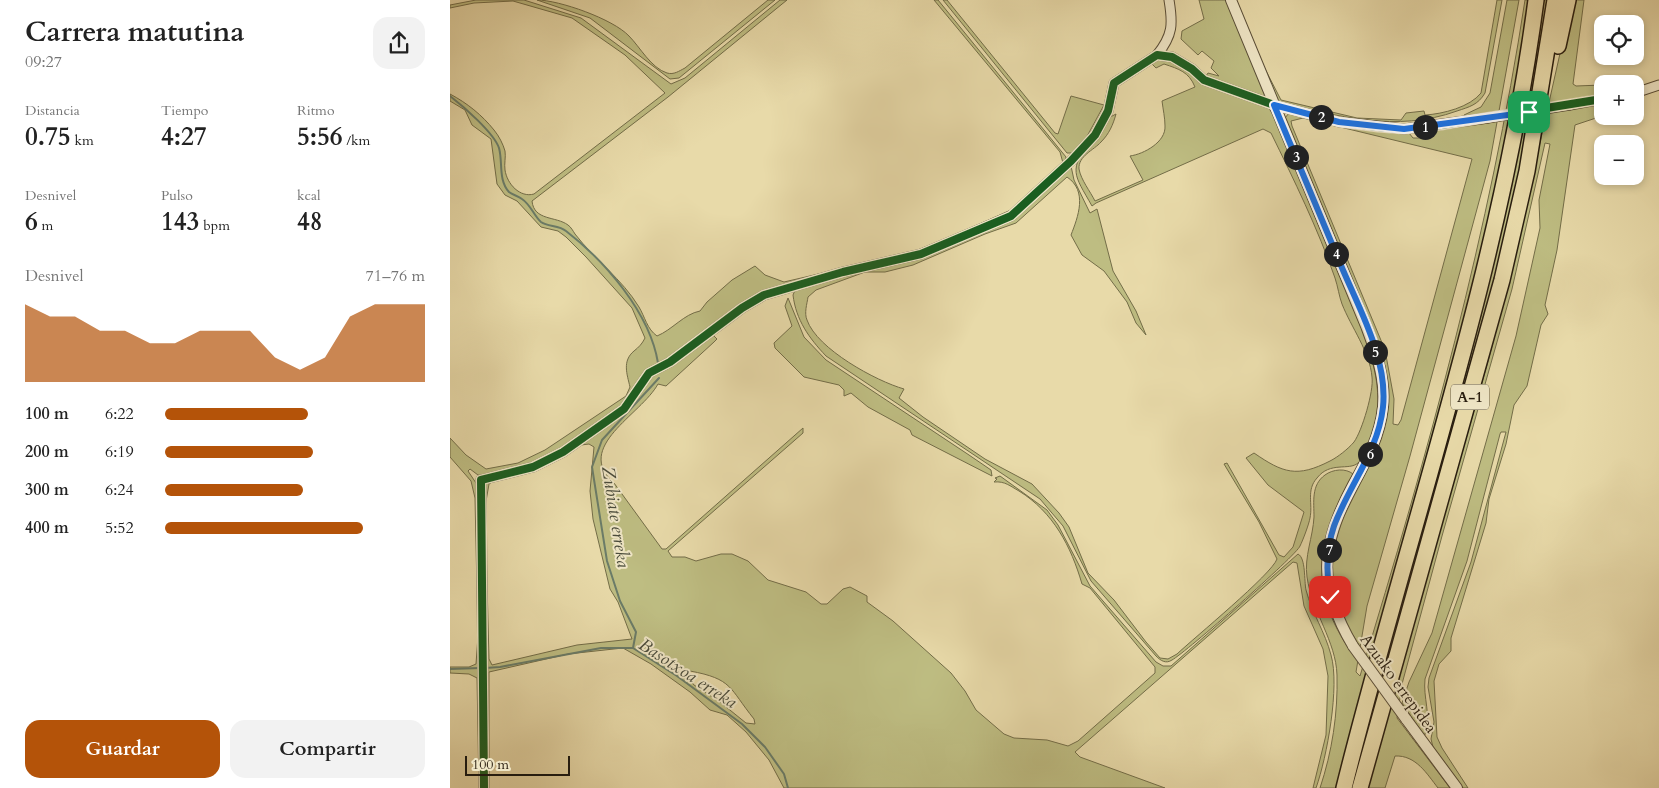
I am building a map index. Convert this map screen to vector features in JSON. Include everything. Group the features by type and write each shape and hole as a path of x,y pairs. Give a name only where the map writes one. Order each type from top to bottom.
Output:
{"highway":[{"name":"A-1","path":"1344,788 1481,284 1513,139 1536,0"},
{"name":"A-1","path":"1360,788 1398,647 1488,332 1523,190 1541,94 1555,0"},
{"path":"1541,94 1551,75 1568,0"}],"street":[{"path":"484,788 481,480 532,467 563,452 624,409 649,373 670,362 742,308 764,295 843,272 920,254 1011,216 1095,135 1108,111 1114,83 1157,55 1168,41 1172,20 1168,0"},
{"name":"Azuako errepidea","path":"1230,0 1366,326 1382,376 1383,407 1376,436 1334,526 1327,560 1330,597 1342,627 1353,646 1457,788"},
{"path":"1157,55 1172,57 1192,69 1204,80 1274,105 1339,122 1378,128 1404,129 1488,118 1594,100"},
{"path":"1644,90 1659,85"}],"shaded area":[{"path":"476,0 524,0 581,18 671,84 685,78 780,0 787,0 668,97 532,201 537,212 541,215 563,222 570,227 617,278 639,307 648,326 657,336 689,315 700,311 707,302 732,280 755,266 765,275 784,282 913,252 1013,209 1063,163 1060,152 934,0 938,0 1066,157 1064,163 1050,179 1007,214 911,254 819,276 753,297 673,356 651,369 641,378 623,406 566,447 539,461 513,470 485,476 478,475 470,469 468,471 478,486 482,788 479,788 477,678 469,674 450,673 450,667 469,667 476,664 478,636 475,498 471,481 450,457 450,438 466,455 486,469 518,463 545,450 626,396 630,387 626,368 628,359 645,338 632,308 586,257 566,237 558,231 541,227 517,201 505,195 497,184 491,139 472,125 465,110 450,101 450,94 474,110 494,130 501,140 505,151 505,170 508,180 519,192 529,195 534,194 665,93 625,55 572,18 513,1 474,3 450,8 450,5"},
{"path":"537,0 572,7 611,23 629,36 656,67 667,73 672,73 685,68 768,0 775,0 679,78 670,79 590,18"},
{"path":"943,0 947,0 1055,133 1058,134 1071,96 1104,105 1085,140 1072,153 1067,153"},
{"path":"1199,0 1227,0 1266,97 1206,76 1208,73 1219,76 1211,68 1214,61 1202,51 1198,55 1181,39 1182,31 1204,19"},
{"path":"1497,0 1502,0 1485,93 1476,103 1469,107 1434,118 1389,122 1367,120 1345,117 1278,102 1264,67 1281,100 1357,118 1401,120 1406,113 1424,111 1425,115 1448,111 1463,106 1481,93"},
{"path":"1507,0 1519,0 1490,161 1367,606 1356,672 1360,676 1410,509 1455,341 1494,171 1511,86 1525,0 1529,0 1513,100 1493,200 1444,397 1336,788 1320,788 1328,761 1333,733 1337,675 1333,650 1314,602 1306,570 1314,517 1314,494 1317,484 1328,473 1343,470 1353,474 1332,520 1325,542 1322,564 1323,585 1328,607 1337,630 1352,653 1356,640 1342,618 1331,579 1332,560 1339,526 1376,452 1384,429 1388,401 1387,381 1385,366 1372,329 1285,118 1289,113 1348,127 1409,133 1413,138 1422,138 1425,132 1489,123 1488,114 1465,117 1464,115 1481,107 1490,93","holes":["1303,118 1472,159 1401,420 1398,425 1393,424 1394,399 1385,350 1291,121"]},
{"path":"1541,0 1551,0 1503,258 1355,788 1349,788 1389,635"},
{"path":"1572,0 1584,0 1573,84 1576,86 1594,85 1594,96 1570,100 1569,109 1594,104 1594,119 1575,125 1557,250 1545,305 1548,314 1541,325 1527,386 1514,405 1506,444 1489,499 1486,523 1451,638 1451,651 1439,664 1434,681 1437,737 1468,788 1463,788 1433,747 1431,739 1434,722 1428,687 1429,678 1471,562 1506,432 1501,432 1500,434 1467,561 1425,679 1428,720 1426,734 1423,734 1402,703 1409,682 1432,633 1516,336 1540,228 1539,200 1550,144 1545,143 1512,289 1402,684 1397,718 1450,788 1438,788 1425,771 1415,762 1395,756 1385,788 1367,788 1488,361 1508,285"},
{"path":"1157,57 1173,59 1203,78 1267,106 1273,114 1363,332 1375,372 1378,399 1375,426 1360,461 1354,465 1328,470 1322,473 1314,483 1311,492 1310,518 1300,546 1281,567 1217,623 1172,660 1166,662 1156,656 1091,581 1063,526 1040,499 826,356 800,321 793,295 796,288 877,265 1008,219 1071,166 1074,180 1090,213 1097,209 1113,271 1136,311 1146,335 1136,323 1127,302 1104,271 1082,255 1071,235 1080,204 1077,189 1067,177 1016,223 985,234 913,265 885,272 865,272 816,290 808,297 806,317 813,331 822,342 835,352 878,379 904,389 899,398 923,417 985,459 1032,484 1059,513 1069,527 1088,573 1114,600 1146,642 1160,658 1168,659 1177,654 1262,578 1277,559 1259,522 1224,464 1227,463 1279,555 1284,557 1293,547 1304,512 1268,485 1246,458 1254,453 1273,465 1290,471 1308,470 1330,461 1346,450 1357,437 1367,411 1372,377 1368,358 1342,304 1335,278 1321,241 1271,133 1263,129 1092,206 1081,187 1076,166 1084,150 1102,125 1116,114 1106,136 1079,164 1082,177 1095,201 1143,180 1130,156 1142,153 1162,137 1165,126 1162,101 1195,87 1187,74 1179,70 1164,64 1156,68 1150,62"},
{"path":"788,298 804,337 826,360 991,470 992,476 912,435 910,430 868,407 851,393 844,396 844,390 839,385 804,377 775,348 774,343 792,326 785,306"},
{"path":"711,333 717,339 666,386 658,384 650,396 614,432 605,444 601,457 603,470 662,549 666,549 803,428 803,433 668,551 672,557 685,557 696,561 721,554 732,554 748,561 768,580 806,592 821,604 827,604 843,589 850,587 867,596 867,602 893,621 951,673 965,691 976,710 1004,734 1014,738 1047,740 1068,746 1078,741 1155,673 1155,667 1090,588 1082,584 1066,543 1042,509 1031,499 1007,484 994,482 997,479 995,478 1000,476 1047,510 1058,525 1090,586 1156,662 1163,666 1171,666 1298,554 1301,556 1304,565 1306,590 1331,655 1333,668 1334,684 1331,721 1316,788 1313,788 1326,735 1328,676 1323,649 1304,606 1297,563 1293,562 1075,752 1080,757 1165,788 784,788 769,760 746,732 727,715 710,710 690,692 651,664 623,648 568,654 489,672 489,788 486,788 484,485 488,481 519,473 591,435 648,380","holes":["589,444 594,447 590,491 593,519 610,589 618,602 632,639 577,645 492,665 489,659 485,507 489,484 495,480 540,468 581,445","690,671 715,678 729,686 754,719 755,724 746,723 720,702 694,685 686,675"]}],"waterway":[{"name":"Zubiate erreka","path":"450,96 478,120 496,142 500,153 503,182 509,192 525,201 541,222 563,229 581,243 596,257 624,290 646,326 658,363"},
{"name":"Zubiate erreka","path":"633,648 636,632 620,601 607,561 592,467 602,440 659,378"},
{"name":"Basotxoa erreka","path":"485,668 500,667 601,648 633,648 677,676 742,724 765,747 784,774 788,788"},
{"name":"Basotxoa erreka","path":"450,669 480,668"}],"cycle path":[{"path":"484,788 481,480 533,467 563,452 624,409 649,373 670,362 742,308 764,295 843,272 921,254 1011,216 1071,161 1095,135 1108,111 1114,83 1157,55 1172,57 1192,69 1204,80 1274,105 1339,122 1378,127 1404,129 1441,125 1594,100"}],"route":[{"path":"1330,597 1327,574 1329,543 1334,526 1347,497 1370,453 1381,419 1384,391 1375,350 1366,326 1274,105 1339,122 1378,128 1404,129 1529,112"}]}
